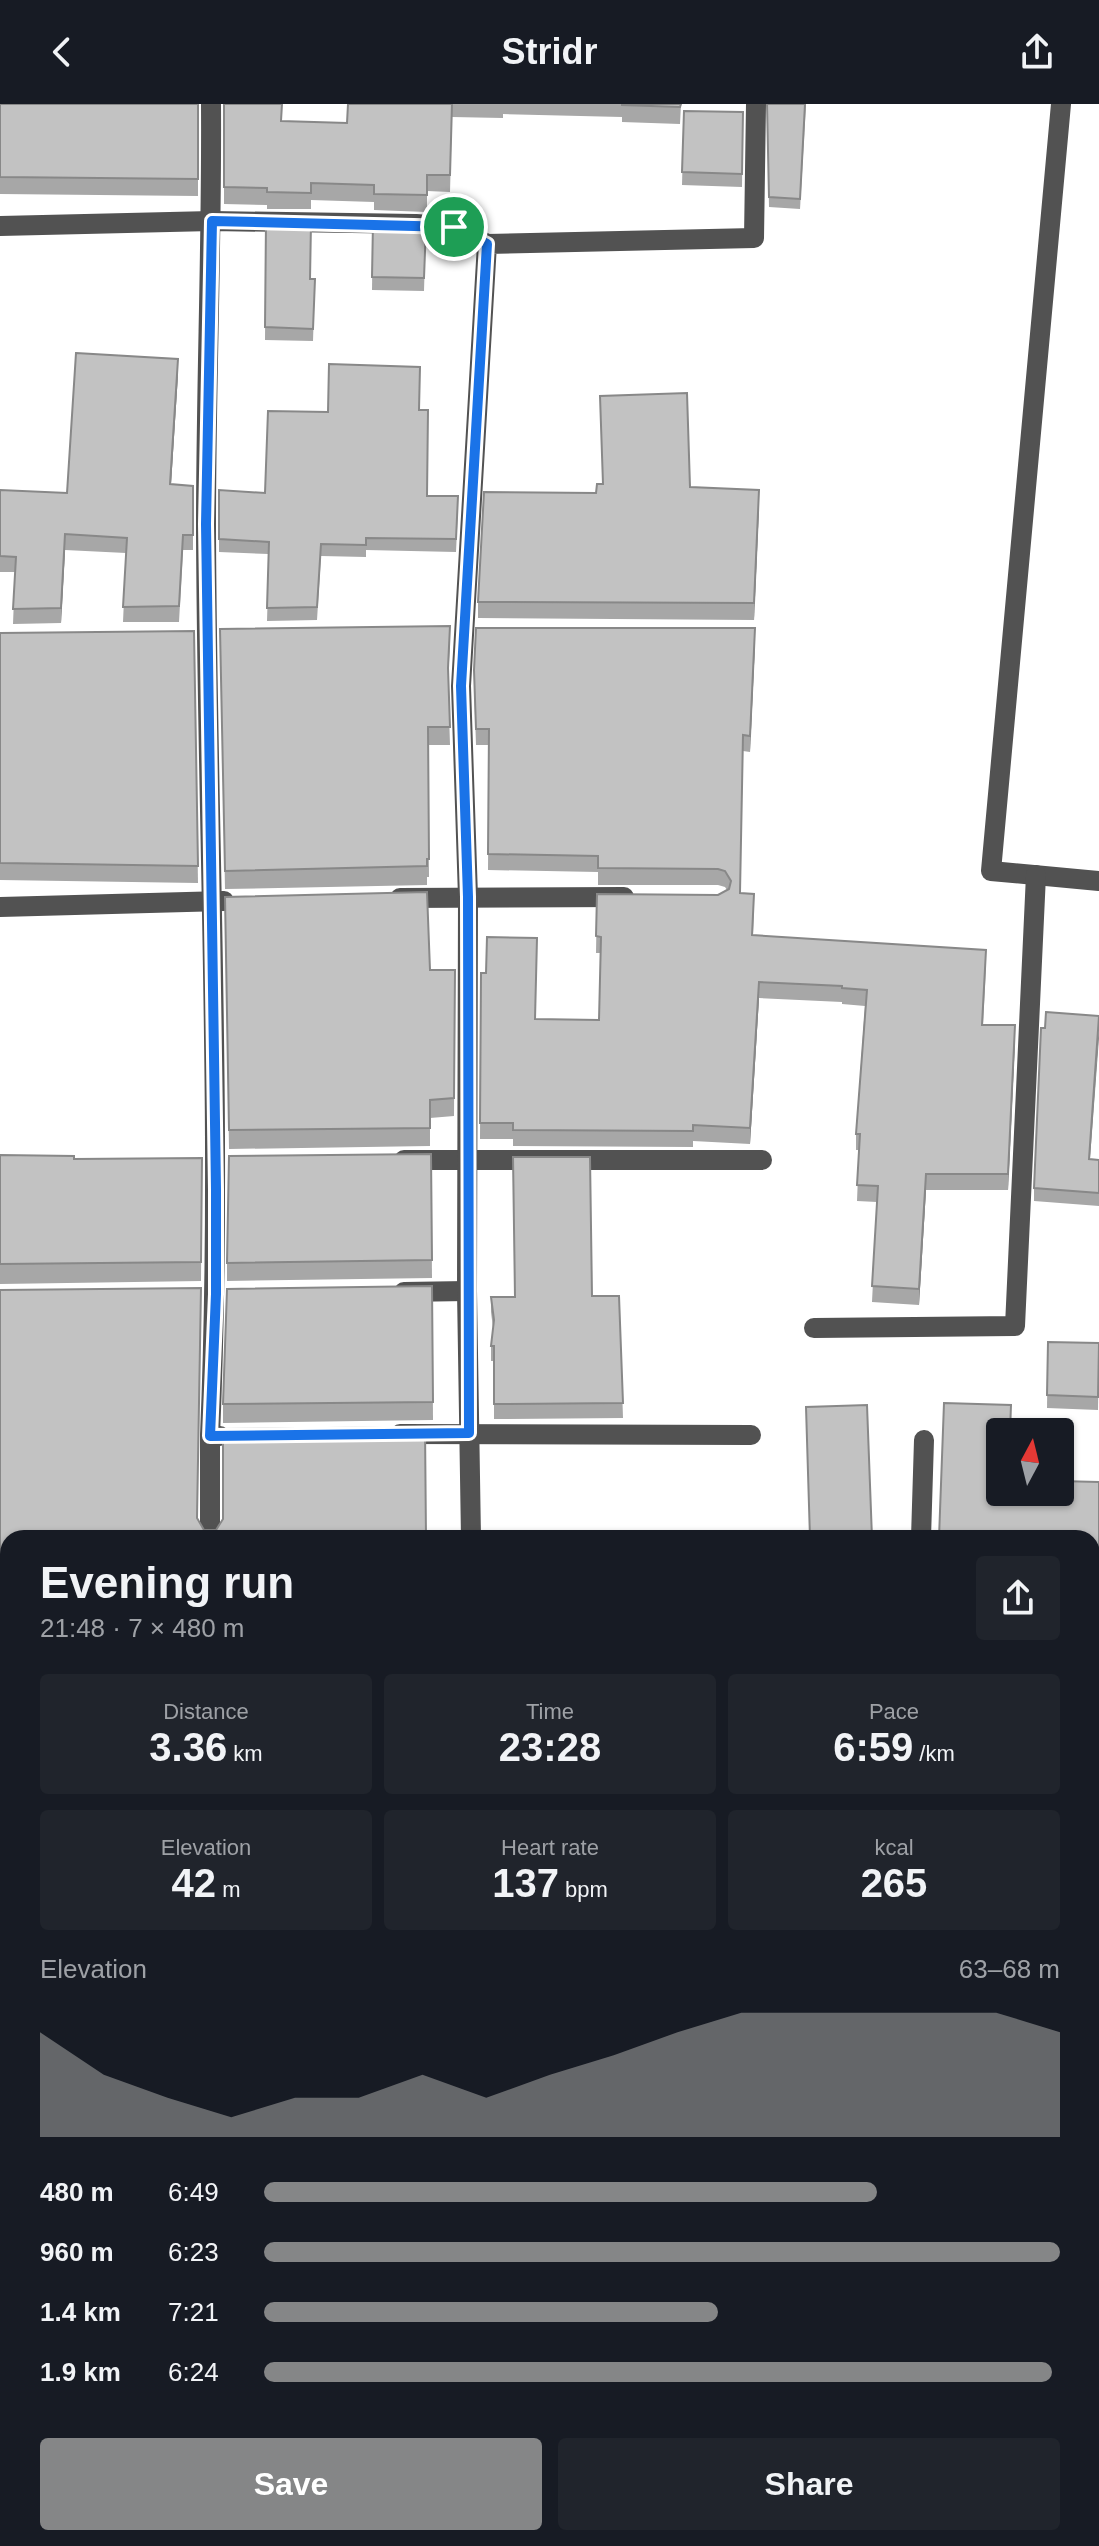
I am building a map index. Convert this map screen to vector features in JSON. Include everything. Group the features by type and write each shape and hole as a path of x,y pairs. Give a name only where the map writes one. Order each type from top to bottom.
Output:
{"street":[{"path":"210,1530 217,1163 206,524 211,104"},
{"path":"0,226 212,221 454,227 487,244 754,238 756,104"},
{"path":"1061,104 991,871 1099,881"},
{"path":"471,1530 467,1291 468,897 461,686 487,244"},
{"path":"814,1328 1015,1326 1036,875"},
{"path":"378,898 640,897"},
{"path":"0,907 242,901"},
{"path":"389,1160 762,1160"},
{"path":"389,1292 467,1291"},
{"path":"377,1434 751,1435"},
{"path":"210,1436 240,1436"},
{"path":"921,1530 924,1440"}],"building":[{"path":"0,104 198,104 198,179 0,177"},
{"path":"224,104 282,104 281,121 347,123 348,104 452,104 450,175 427,175 427,195 374,194 374,185 311,183 311,193 224,187"},
{"path":"622,104 681,104 680,107"},
{"path":"767,104 805,104 800,199 769,197"},
{"path":"684,111 743,112 742,174 682,172"},
{"path":"266,222 311,223 310,279 315,279 313,329 265,327"},
{"path":"373,223 426,225 424,278 372,277"},
{"path":"76,353 178,359 170,484 193,486 193,535 183,535 179,606 123,607 127,538 65,534 61,608 13,609 16,557 0,556 0,490 67,493"},
{"path":"329,364 420,367 419,410 428,410 427,496 458,496 456,539 366,538 366,545 321,544 317,607 267,608 269,542 219,539 219,490 265,493 268,411 328,412"},
{"path":"687,393 690,487 759,490 754,603 478,602 484,492 596,493 597,484 603,484 600,396"},
{"path":"450,626 450,727 428,727 427,866 225,871 220,629"},
{"path":"476,628 755,628 750,736 743,735 740,893 754,894 752,935 986,950 982,1025 1015,1025 1008,1174 926,1174 919,1289 872,1286 878,1186 857,1185 860,1134 856,1134 867,990 759,982 750,1128 693,1125 693,1131 513,1130 513,1123 480,1123 481,973 486,973 487,937 537,938 535,1019 599,1020 601,937 596,936 597,894 718,895 729,889 731,881 725,871 718,869 598,868 598,856 488,854 489,729 476,729"},
{"path":"194,631 198,866 0,863 0,633"},
{"path":"427,892 430,970 455,970 454,1098 430,1100 430,1128 229,1130 225,897"},
{"path":"1046,1012 1099,1016 1089,1159 1099,1160 1099,1193 1034,1188 1041,1028 1045,1028"},
{"path":"431,1154 432,1260 227,1263 229,1156"},
{"path":"0,1155 74,1156 74,1159 202,1158 201,1262 0,1264"},
{"path":"513,1157 590,1157 592,1296 619,1296 623,1403 494,1404 491,1297 515,1297"},
{"path":"432,1286 433,1402 223,1404 227,1289"},
{"path":"201,1288 197,1518 204,1530 0,1530 0,1290"},
{"path":"1048,1342 1099,1343 1098,1397 1047,1395"},
{"path":"944,1403 1011,1405 1011,1418 986,1418 986,1506 1074,1506 1074,1481 1099,1482 1099,1530 939,1530"},
{"path":"867,1405 872,1530 810,1530 806,1407"},
{"path":"425,1427 426,1530 216,1530 223,1519 223,1429"}],"route":[{"path":"212,221 454,227 487,244 461,686 468,897 469,1433 210,1436 216,1294 206,524 212,221"}]}
